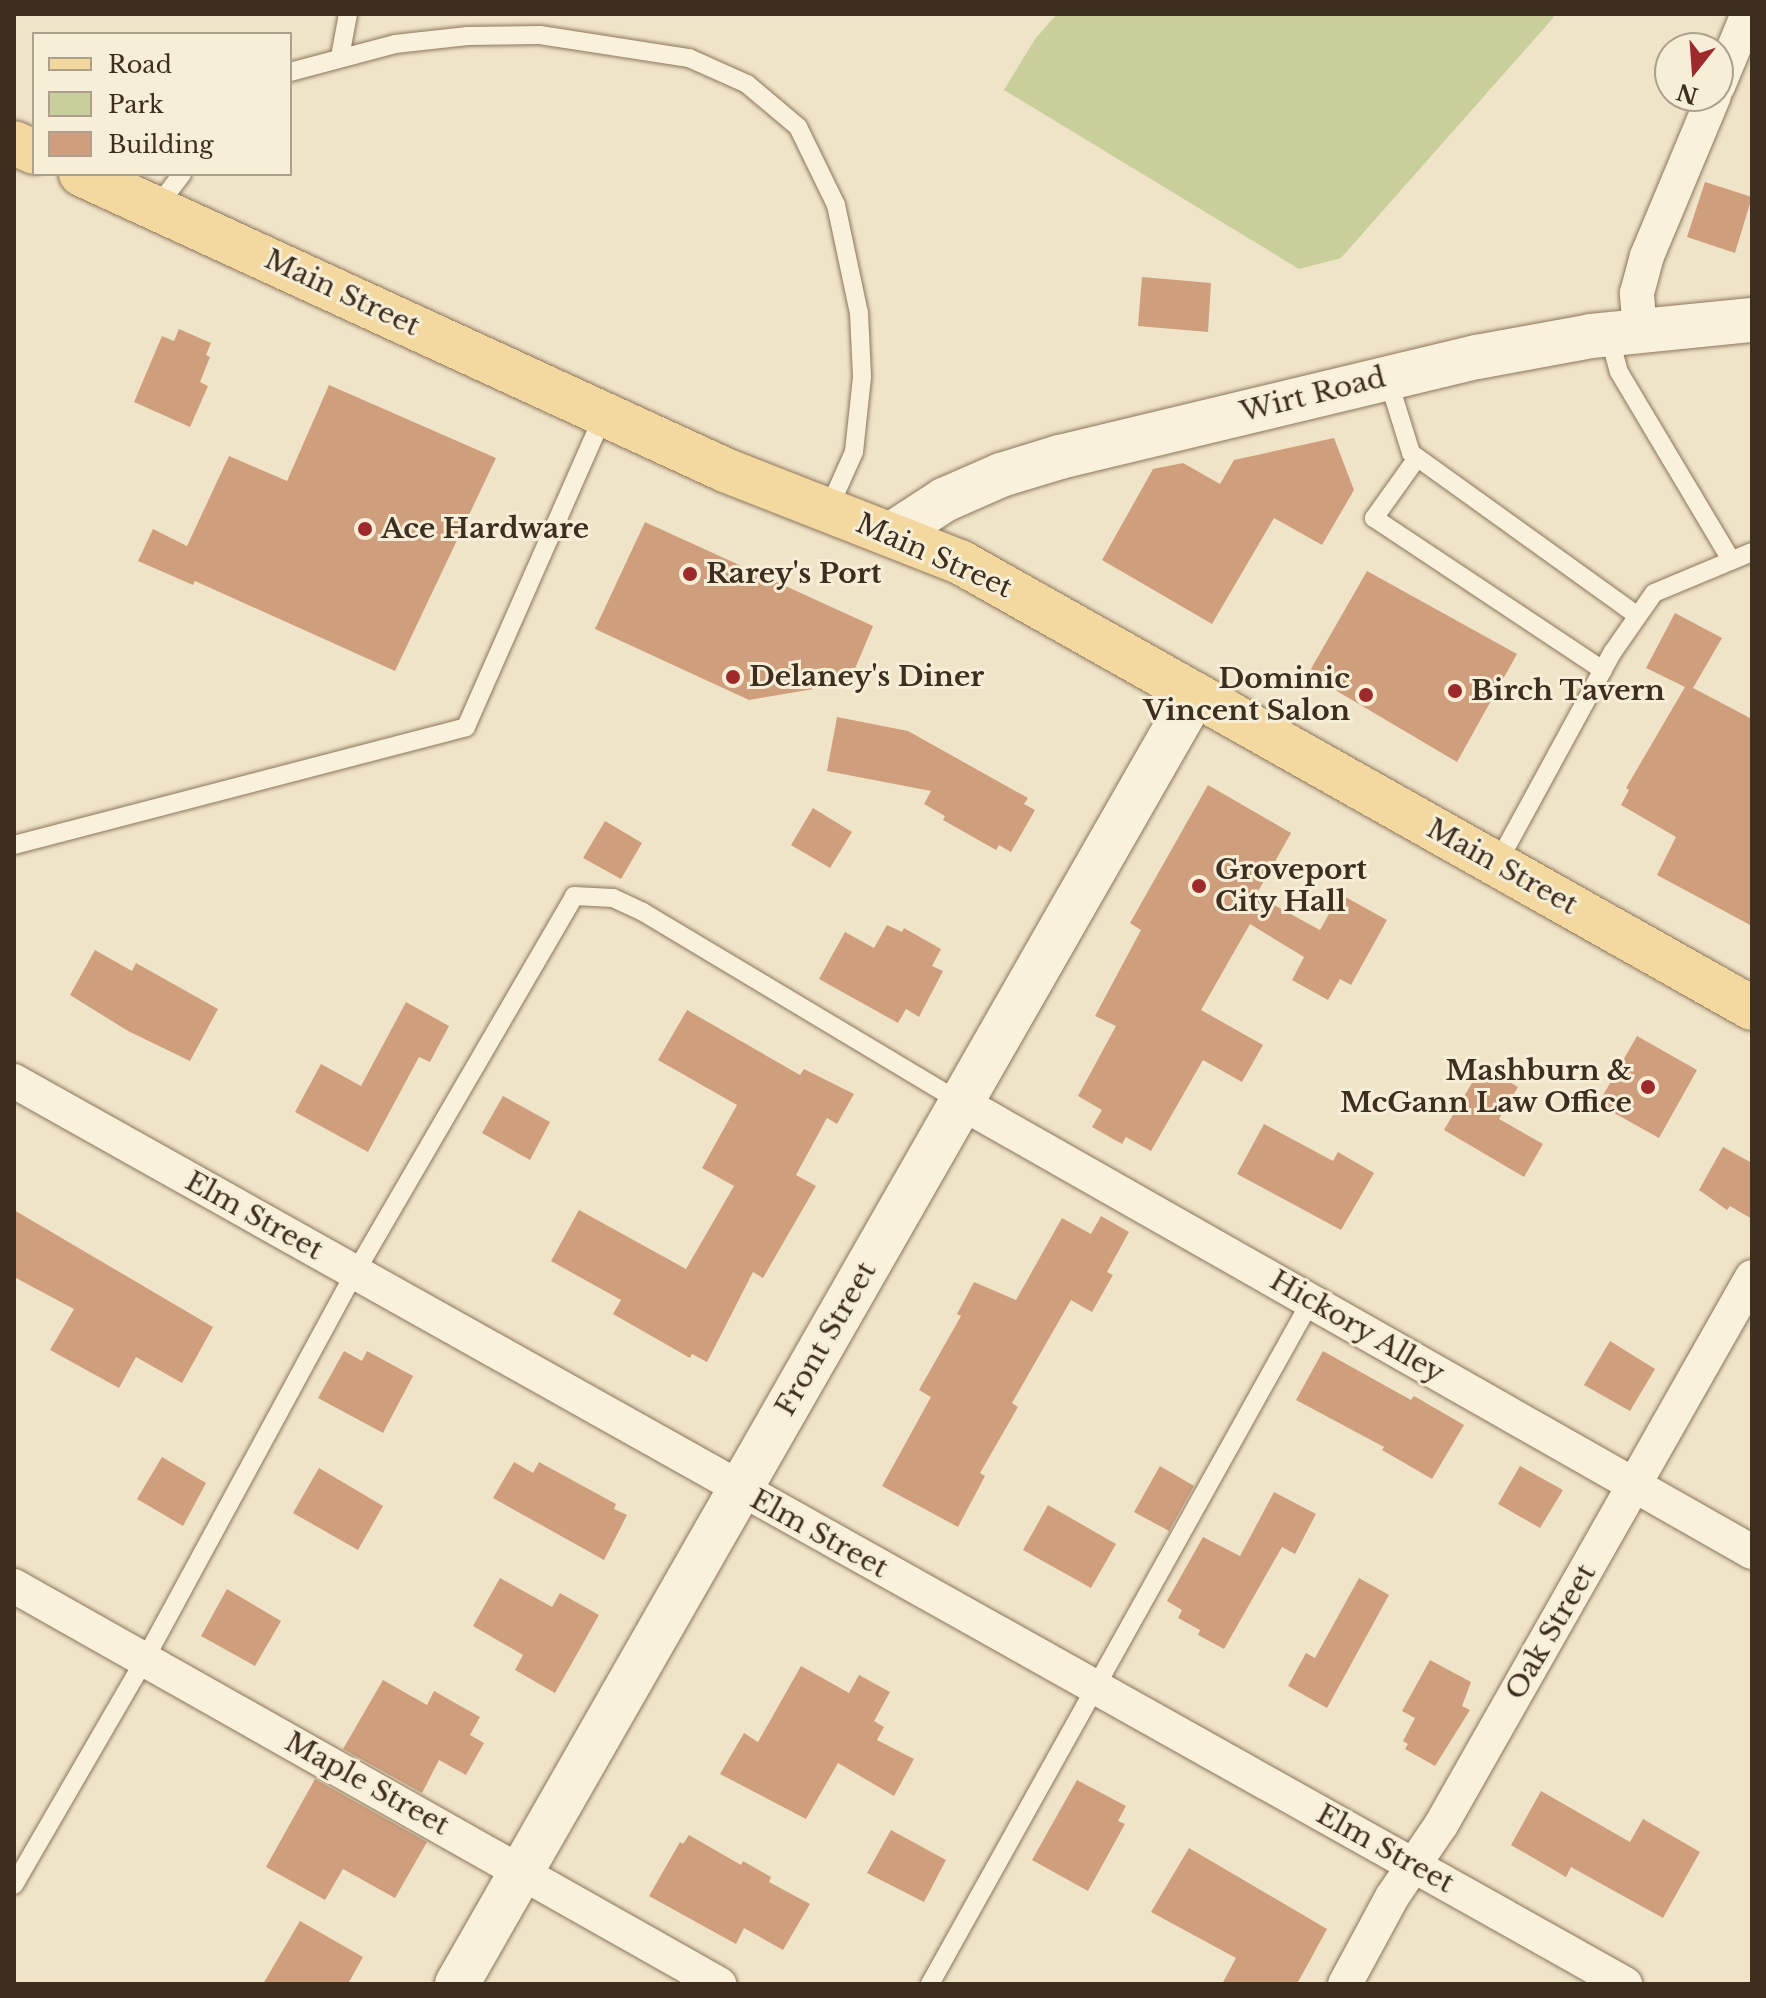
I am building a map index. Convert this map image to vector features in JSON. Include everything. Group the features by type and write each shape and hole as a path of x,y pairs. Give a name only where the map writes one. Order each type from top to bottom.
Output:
{"main road":[{"name":"Main Street","path":"85,176 725,470 892,534 1011,587 1752,1008"}],"street":[{"path":"1734,48 1748,14"},
{"path":"1624,332 1647,256 1707,112"},
{"name":"Wirt Road","path":"892,534 944,500 1001,475 1060,457 1388,377 1624,332 1752,320"},
{"name":"Front Street","path":"457,1984 1195,694"},
{"name":"Elm Street","path":"14,1081 1625,1984"},
{"name":"Hickory Alley","path":"962,1103 1752,1552"},
{"name":"Oak Street","path":"1345,1984 1413,1864 1441,1825 1752,1277"},
{"name":"Maple Street","path":"14,1586 719,1984"}],"lane":[{"path":"340,57 348,14"},
{"path":"292,71 395,44 462,37 540,35 689,58 747,84 798,127 836,205 859,313 862,377 854,452 828,510"},
{"path":"156,208 180,176"},
{"path":"1624,332 1619,372 1731,560"},
{"path":"1388,377 1411,453 1638,616"},
{"path":"14,845 466,727 604,414"},
{"path":"1417,458 1374,518 1603,670"},
{"path":"1497,864 1603,670 1654,593 1752,552"},
{"path":"14,1885 145,1659 355,1273 574,896 613,898 643,912 962,1103"},
{"path":"930,1984 1311,1301"}],"green space":[{"path":"1057,14 1551,14 1554,17 1341,258 1299,269 1004,90 1035,39"}],"building":[{"path":"1705,182 1752,197 1735,253 1687,237"},
{"path":"1142,277 1211,283 1208,332 1138,326"},
{"path":"179,329 211,343 206,355 210,357 200,382 208,386 190,427 134,402 162,336 174,341"},
{"name":"Ace Hardware","path":"329,385 496,458 395,671 195,581 193,585 138,561 153,529 187,546 229,456 287,481"},
{"path":"1334,438 1354,490 1322,545 1274,518 1212,624 1102,560 1153,469 1183,463 1220,484 1234,460"},
{"name":"Rarey's Port","path":"645,522 873,626 849,683 749,700 595,629"},
{"path":"1367,571 1517,654 1457,762 1308,674"},
{"path":"1675,613 1722,638 1693,688 1752,719 1752,926 1657,875 1676,837 1621,805 1629,790 1626,788 1685,687 1646,668"},
{"path":"837,717 908,731 1028,798 1024,804 1035,810 1011,852 999,845 996,850 943,820 945,816 924,804 931,791 827,771"},
{"path":"1208,785 1291,833 1256,895 1320,930 1340,894 1387,920 1351,985 1340,979 1328,1000 1292,980 1304,957 1250,924 1201,1010 1263,1045 1242,1082 1203,1060 1151,1151 1126,1137 1122,1144 1092,1127 1102,1110 1078,1096 1116,1026 1095,1016 1141,930 1130,923"},
{"path":"813,808 852,832 830,868 791,845"},
{"path":"605,821 642,843 621,879 583,858"},
{"path":"887,925 902,932 904,928 941,949 932,966 943,971 919,1017 906,1009 898,1023 819,979 845,932 874,948"},
{"path":"95,950 132,971 136,963 218,1009 190,1061 128,1031 70,995"},
{"path":"406,1002 449,1026 430,1062 419,1057 368,1152 295,1112 321,1064 361,1086"},
{"path":"687,1010 800,1075 804,1069 854,1094 837,1124 827,1118 796,1175 816,1186 763,1278 753,1272 707,1362 692,1354 690,1358 613,1314 621,1300 551,1261 579,1210 686,1269 734,1186 702,1168 737,1105 658,1060"},
{"name":"Mashburn & McGann Law Office","path":"1637,1036 1697,1070 1659,1138 1598,1104"},
{"path":"1482,1066 1518,1087 1499,1119 1543,1144 1524,1177 1444,1130"},
{"path":"503,1096 550,1122 530,1160 482,1133"},
{"path":"1264,1124 1333,1161 1338,1152 1374,1173 1341,1230 1237,1174"},
{"path":"1723,1147 1752,1163 1752,1219 1730,1206 1727,1210 1699,1190"},
{"path":"14,1210 213,1327 182,1383 136,1357 119,1388 50,1350 74,1309 14,1277"},
{"path":"1101,1216 1129,1232 1107,1272 1113,1275 1092,1312 1071,1300 1012,1403 1018,1407 980,1473 985,1476 958,1527 882,1486 931,1397 919,1390 961,1316 957,1314 974,1282 1016,1300 1062,1218 1091,1234"},
{"path":"1610,1341 1655,1369 1630,1411 1584,1385"},
{"path":"344,1351 362,1361 367,1351 413,1376 383,1433 318,1398"},
{"path":"1323,1351 1411,1400 1414,1396 1464,1425 1432,1479 1382,1450 1384,1447 1296,1400"},
{"path":"162,1457 206,1483 183,1526 137,1499"},
{"path":"514,1462 533,1473 539,1462 616,1504 614,1509 627,1515 604,1560 493,1498"},
{"path":"1160,1466 1194,1486 1169,1531 1134,1512"},
{"path":"1520,1466 1563,1490 1540,1528 1498,1504"},
{"path":"319,1468 383,1506 358,1550 293,1513"},
{"path":"1274,1492 1316,1514 1295,1554 1282,1547 1224,1649 1198,1635 1200,1630 1178,1618 1182,1610 1167,1601 1203,1537 1240,1556"},
{"path":"1048,1505 1116,1544 1091,1588 1023,1550"},
{"path":"500,1578 552,1607 560,1593 599,1615 555,1693 515,1670 523,1655 473,1626"},
{"path":"1359,1578 1389,1595 1327,1708 1288,1686 1306,1653 1315,1658"},
{"path":"227,1589 281,1621 255,1666 201,1636"},
{"path":"1430,1660 1471,1682 1462,1706 1470,1710 1435,1766 1405,1749 1408,1744 1403,1741 1415,1718 1402,1711"},
{"path":"801,1666 849,1693 859,1675 890,1692 874,1721 884,1727 877,1740 914,1759 894,1796 838,1763 806,1819 720,1774 744,1733 758,1742"},
{"path":"383,1680 427,1705 434,1691 480,1717 470,1735 484,1743 466,1775 439,1760 422,1793 343,1749"},
{"path":"315,1779 427,1842 395,1898 343,1869 325,1900 266,1867"},
{"path":"1077,1780 1126,1806 1118,1821 1125,1824 1088,1891 1032,1860"},
{"path":"1541,1791 1630,1842 1643,1819 1700,1852 1663,1918 1571,1867 1566,1877 1511,1845"},
{"path":"891,1830 946,1860 924,1902 867,1873"},
{"path":"689,1835 741,1865 743,1861 771,1877 769,1882 810,1904 783,1950 744,1928 736,1944 649,1896 680,1842 683,1844"},
{"path":"1189,1848 1327,1929 1297,1984 1222,1984 1236,1958 1151,1912"},
{"path":"300,1921 363,1957 348,1984 263,1984"}],"place":[{"name":"Ace Hardware","path":"365,529"},
{"name":"Rarey's Port","path":"690,574"},
{"name":"Delaney's Diner","path":"733,677"},
{"name":"Birch Tavern","path":"1455,691"},
{"name":"Dominic Vincent Salon","path":"1366,695"},
{"name":"Groveport City Hall","path":"1199,886"},
{"name":"Mashburn & McGann Law Office","path":"1648,1087"}]}
